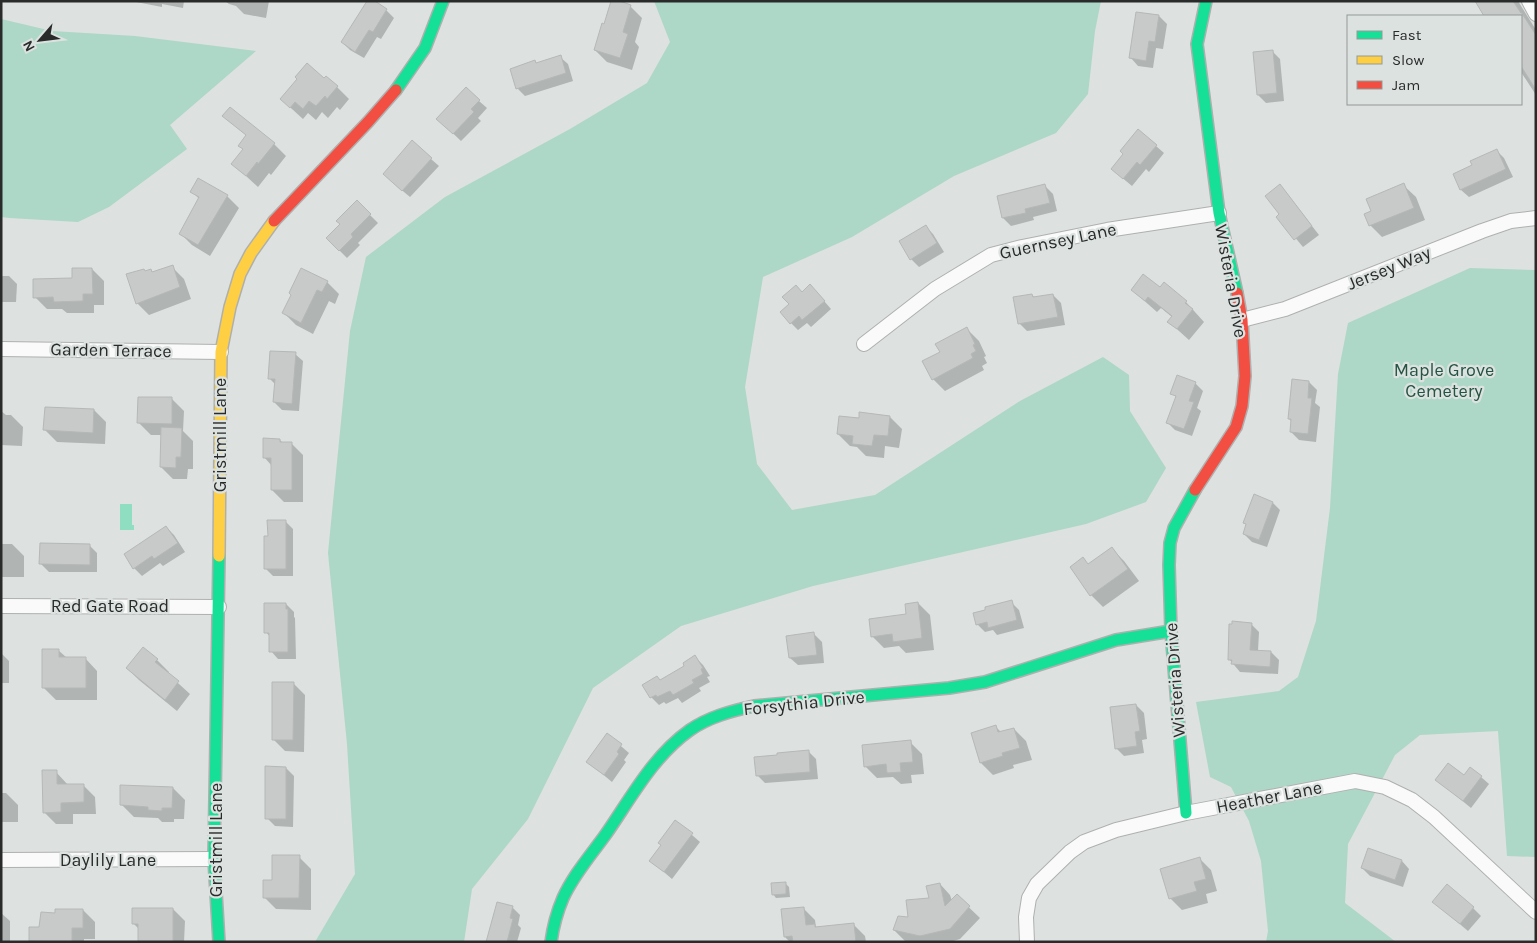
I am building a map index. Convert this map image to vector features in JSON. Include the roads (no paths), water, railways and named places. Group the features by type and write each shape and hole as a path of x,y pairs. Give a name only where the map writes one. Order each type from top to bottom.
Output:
{"street":[{"name":"Gristmill Lane","path":"219,942 214,859 219,607 221,352 235,288 246,263 277,217 361,130 403,81 422,53 434,28 443,1"},
{"name":"Wisteria Drive","path":"1186,813 1171,631 1170,543 1174,528 1183,510 1236,427 1242,406 1245,376 1242,320 1218,213 1197,44 1206,1"},
{"path":"1529,1 1536,14"},
{"name":"Guernsey Lane","path":"864,344 935,289 991,255 1107,230 1218,213"},
{"name":"Jersey Way","path":"1242,320 1285,309 1482,231 1511,221 1536,218"},
{"name":"Garden Terrace","path":"1,349 221,352"},
{"name":"Red Gate Road","path":"1,606 219,607"},
{"name":"Forsythia Drive","path":"551,942 558,911 573,879 641,784 668,750 682,736 709,719 731,711 754,706 950,688 985,682 1116,640 1171,631"},
{"name":"Heather Lane","path":"1027,942 1026,916 1028,898 1037,884 1070,852 1084,842 1116,830 1186,813 1355,781 1385,787 1412,800 1434,817 1536,912"},
{"name":"Daylily Lane","path":"1,860 214,859"}],"park label":[{"name":"Maple Grove Cemetery","path":"1444,380"}]}
